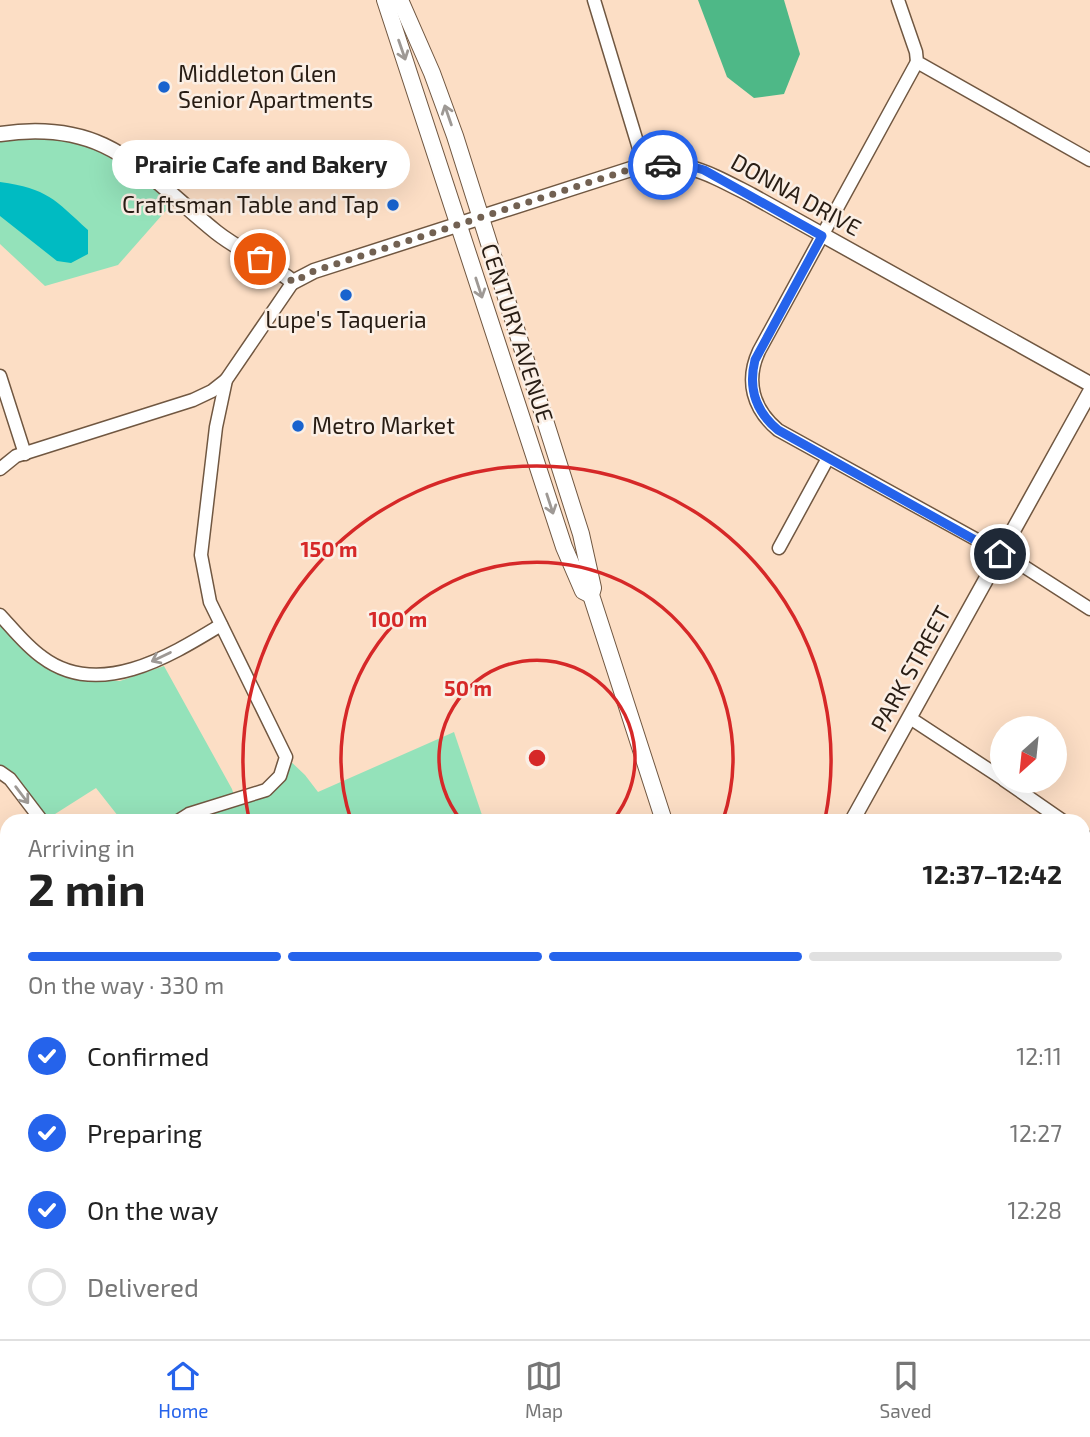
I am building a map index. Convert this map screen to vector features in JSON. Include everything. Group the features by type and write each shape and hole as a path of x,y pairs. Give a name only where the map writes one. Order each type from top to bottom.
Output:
{"main road":[{"name":"CENTURY AVENUE","path":"385,0 564,547 583,591 591,595"},
{"name":"CENTURY AVENUE","path":"400,0 442,97 581,534 593,587 591,595 662,814"}],"street":[{"path":"594,0 644,165"},
{"path":"898,0 917,62 759,351 751,385 757,406 770,424 1000,554 1090,609"},
{"path":"917,62 1090,160"},
{"path":"0,134 61,133 91,139 120,153 149,173 230,243 274,266 293,282 226,380 212,391 193,400 16,456 0,468"},
{"name":"DONNA DRIVE","path":"293,282 314,271 644,165 676,165 704,170 1090,384"},
{"path":"0,376 25,454"},
{"path":"189,814 266,790 280,776 286,757 210,602 201,555 216,427 226,380"},
{"name":"PARK STREET","path":"856,814 1090,392"},
{"path":"779,548 828,458"},
{"path":"0,615 41,657 56,666 83,674 101,675 123,673 149,663 221,625"},
{"path":"910,718 990,771"},
{"path":"0,772 10,779 37,814"},
{"path":"1023,793 1053,814"}],"green space":[{"path":"698,0 784,0 800,54 784,94 754,98 727,77"},
{"path":"0,134 91,140 177,198 118,265 45,286 0,244"},
{"path":"0,621 65,675 81,680 120,681 164,666 235,799 266,790 286,757 318,792 454,732 482,814 116,814 96,788 55,814 38,814 0,772"}],"water":[{"path":"0,182 29,188 58,203 88,230 88,254 71,263 57,261 0,216"}],"way so far":[{"path":"260,259 274,266 293,282 314,271 545,196 644,165 663,165"}],"place":[{"name":"Middleton Glen Senior Apartments","path":"164,87"},
{"name":"Craftsman Table and Tap","path":"393,205"},
{"name":"Prairie Cafe and Bakery","path":"260,259"},
{"name":"Lupe's Taqueria","path":"346,295"},
{"name":"Metro Market","path":"298,426"}],"route":[{"path":"663,165 690,166 704,170 822,236 755,360 751,385 757,406 770,424 1000,554"}]}
